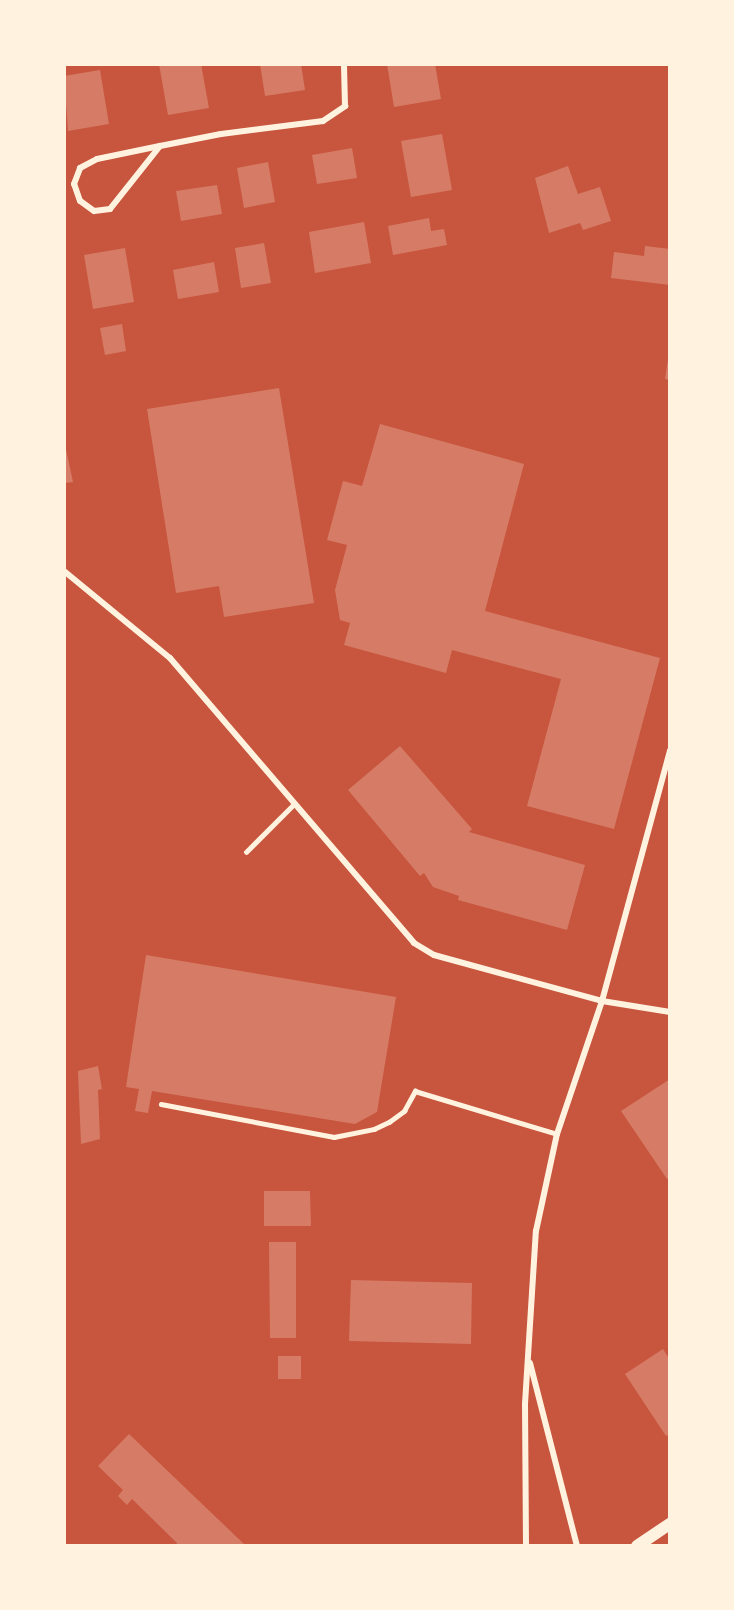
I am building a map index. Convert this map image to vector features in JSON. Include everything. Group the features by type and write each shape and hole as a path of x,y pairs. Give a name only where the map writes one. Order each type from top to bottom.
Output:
{"main road":[{"path":"637,1545 669,1524"}],"street":[{"path":"160,146 110,209 94,211 80,201 74,184 80,168 97,159 160,146 323,121 345,106 344,64"},
{"path":"64,571 170,658 414,943 434,955 602,1001 669,1012"},
{"path":"525,1545 528,1357 536,1231 557,1134 602,1001 669,750"},
{"path":"528,1357 577,1545"}],"lane":[{"path":"246,852 294,804"},
{"path":"161,1104 334,1137 374,1129 389,1122 404,1111 415,1091 557,1134"}],"building":[{"path":"159,64 201,64 209,108 168,115"},
{"path":"260,64 301,64 305,90 265,96"},
{"path":"387,64 435,64 441,99 394,107"},
{"path":"100,70 109,124 68,131 64,76"},
{"path":"442,134 452,190 411,197 401,141"},
{"path":"352,148 357,178 317,184 312,155"},
{"path":"268,162 275,202 244,208 237,168"},
{"path":"568,166 578,194 600,187 611,221 583,230 580,223 549,233 535,178"},
{"path":"217,185 222,214 181,221 176,191"},
{"path":"429,218 431,231 444,229 447,245 393,255 388,226"},
{"path":"364,222 371,263 315,273 309,232"},
{"path":"264,243 271,283 241,288 235,248"},
{"path":"645,246 670,249 670,285 611,278 614,252 644,256"},
{"path":"125,248 134,302 93,309 84,255"},
{"path":"214,262 219,292 178,299 173,270"},
{"path":"122,324 126,351 105,355 100,328"},
{"path":"668,359 670,359 670,380 665,379"},
{"path":"279,388 314,603 224,617 219,586 176,593 147,409"},
{"path":"380,424 524,464 485,611 660,658 614,829 527,806 561,679 452,650 446,673 344,645 350,623 340,620 335,590 347,545 327,540 343,481 362,486"},
{"path":"64,440 73,482 64,483"},
{"path":"400,746 472,829 469,832 585,865 567,930 458,900 459,896 433,887 424,873 420,876 348,790"},
{"path":"146,955 396,997 377,1112 355,1124 152,1091 148,1113 135,1111 139,1089 126,1087"},
{"path":"98,1066 102,1089 98,1090 100,1139 81,1144 78,1071"},
{"path":"670,1079 670,1177 667,1179 621,1111"},
{"path":"264,1191 310,1191 311,1226 264,1226"},
{"path":"269,1242 296,1242 296,1338 270,1338"},
{"path":"351,1280 472,1283 471,1344 349,1341"},
{"path":"663,1349 670,1360 670,1434 666,1436 625,1374"},
{"path":"278,1356 301,1356 301,1379 278,1379"},
{"path":"129,1434 244,1544 242,1546 175,1546 177,1543 132,1499 127,1505 118,1496 123,1490 98,1466"}]}
